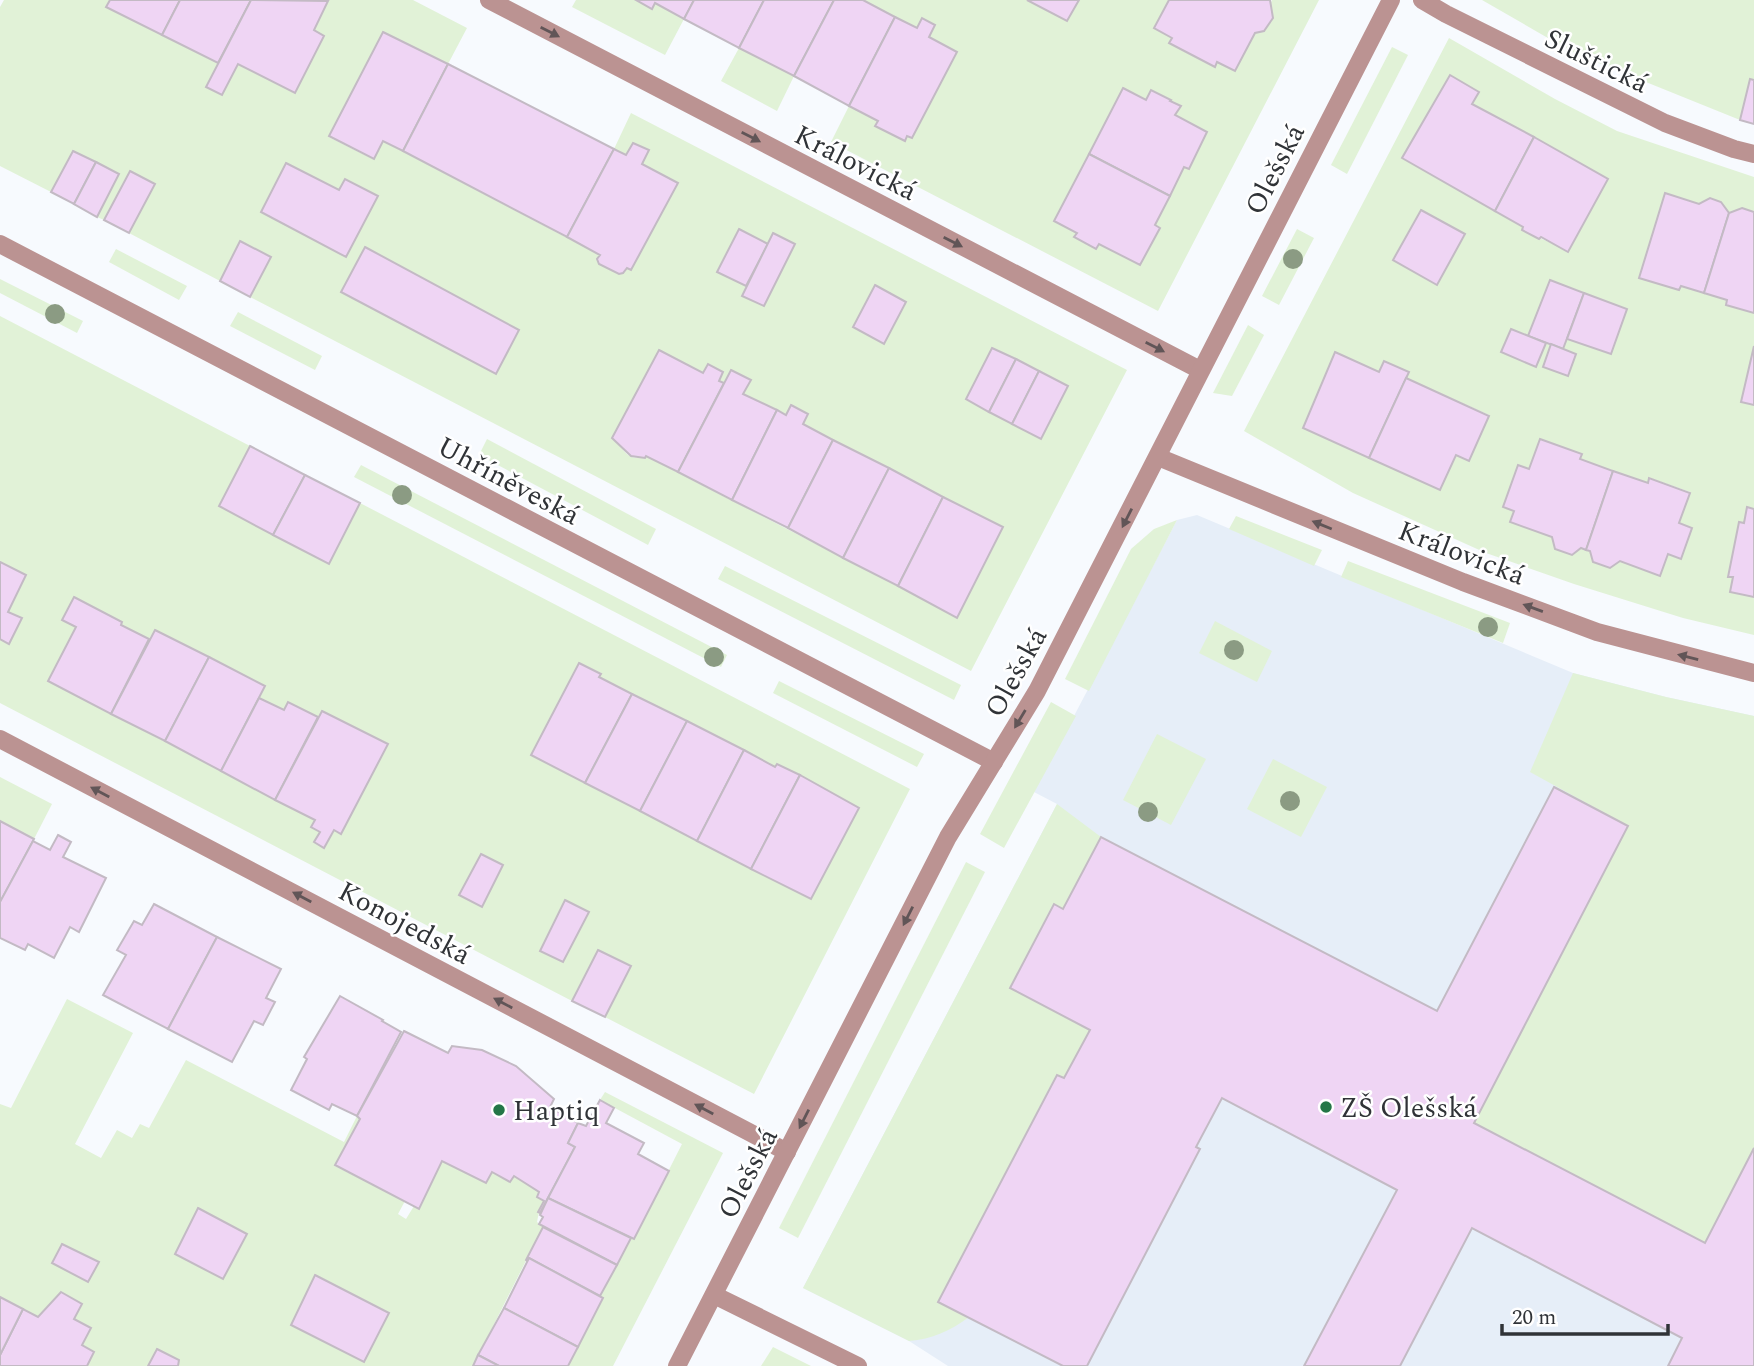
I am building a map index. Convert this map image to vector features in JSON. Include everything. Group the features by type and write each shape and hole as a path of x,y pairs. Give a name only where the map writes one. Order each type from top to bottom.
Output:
{"street":[{"name":"Královická","path":"489,0 1200,369"},
{"name":"Olešská","path":"677,1366 948,837 1037,691 1391,0"},
{"name":"Sluštická","path":"1422,0 1665,123 1734,149 1754,153"},
{"name":"Uhříněveská","path":"0,244 994,762"},
{"name":"Královická","path":"1158,457 1463,582 1597,632 1754,673"},
{"name":"Konojedská","path":"0,739 787,1152"},
{"path":"714,1295 858,1366"}],"shaded area":[{"name":"ZŠ Olešská","path":"1197,515 1573,673 1754,716 1754,1366 948,1366 909,1341 803,1288 1057,804 1034,792 1177,520"}],"green space":[{"path":"4,0 110,0 107,7 218,63 206,87 222,95 238,64 295,93 324,36 314,30 328,2 326,0 413,0 467,28 448,64 383,32 329,137 373,159 383,141 600,255 597,259 619,274 627,268 631,270 678,183 642,164 649,150 634,143 626,155 614,149 631,113 1127,370 971,671 250,297 270,257 241,241 220,281 129,233 154,184 130,171 104,220 97,217 118,174 73,151 51,192 0,166 0,7","holes":["286,163 339,190 346,257 261,212","739,229 768,244 773,233 795,244 764,306 742,296 746,286 717,271","364,248 519,330 496,374 342,292","875,286 906,302 884,344","992,348 1068,386 1042,438 966,399","659,350 724,383 732,370 750,379 743,394 786,415 792,405 807,414 803,424 1002,527 957,617 646,456 629,456 612,438"]},
{"path":"576,0 636,0 652,9 655,3 684,19 665,55 572,7"},
{"path":"863,0 1027,0 1067,21 1079,0 1169,0 1154,28 1172,38 1170,44 1214,67 1217,62 1235,70 1255,33 1270,23 1273,15 1270,5 1272,0 1319,0 1158,311 831,142 849,106 878,121 876,126 905,141 956,52 929,37 935,25 922,18 917,28","holes":["1123,88 1146,100 1151,90 1170,99 1180,106 1175,115 1207,132 1189,169 1184,167 1155,225 1159,229 1140,265 1099,244 1096,249 1074,237 1077,233 1055,220"]},
{"path":"1482,0 1754,0 1754,80 1750,80 1740,120 1574,53"},
{"path":"1449,38 1617,131 1754,177 1754,212 1742,208 1731,214 1721,202 1710,198 1699,204 1665,194 1639,278 1679,290 1681,286 1727,300 1754,313 1754,346 1741,402 1754,405 1754,509 1747,508 1744,523 1739,522 1728,576 1733,577 1730,592 1754,597 1754,635 1683,618 1486,553 1353,493 1244,431","holes":["1450,76 1478,92 1472,104 1608,179 1569,251 1522,230 1523,227 1402,158","1421,210 1465,235 1437,285 1394,260","1550,280 1627,309 1610,354 1567,339 1563,349 1576,354 1568,376 1543,367 1551,344 1546,343 1536,366 1501,352 1511,329 1528,336","1335,352 1379,372 1384,361 1409,372 1406,378 1489,415 1469,460 1456,455 1440,490 1303,428","1540,440 1582,454 1580,459 1648,483 1650,478 1690,492 1679,523 1692,528 1681,559 1668,554 1660,576 1620,561 1610,568 1593,562 1590,551 1581,548 1572,555 1555,549 1552,537 1511,522 1514,511 1503,507 1529,469"]},
{"path":"1392,47 1408,55 1347,174 1331,165"},
{"path":"739,48 794,76 777,111 721,81"},
{"path":"1297,229 1314,238 1279,305 1262,296"},
{"path":"116,249 187,286 179,300 109,262"},
{"path":"0,279 83,321 77,333 0,293"},
{"path":"238,312 322,356 315,370 230,326"},
{"path":"0,316 250,446 219,506 329,564 360,503 910,789 754,1094 605,1017 630,965 598,950 572,1001 0,703 0,639 8,644 21,618 8,612 26,576 0,562","holes":["74,597 149,639 155,630 264,686 259,698 284,710 288,703 318,717 322,711 387,743 341,834 334,830 324,848 314,842 320,832 311,827 315,820 49,681 76,627 62,620","579,663 601,673 599,677 775,767 777,764 859,808 811,899 531,755","481,854 503,865 482,907 460,895","565,900 588,912 563,962 540,950"]},
{"path":"1248,325 1264,335 1232,396 1213,393"},
{"path":"487,439 656,529 648,545 479,455"},
{"path":"361,465 727,655 721,667 354,477"},
{"path":"1236,516 1322,550 1314,566 1229,529"},
{"path":"1177,520 1089,691 1065,679 1131,549 1154,529"},
{"path":"1348,561 1510,623 1503,643 1341,577"},
{"path":"725,566 961,685 954,700 718,579"},
{"path":"1215,621 1272,651 1257,682 1199,653"},
{"path":"1573,673 1754,716 1754,1148 1705,1243 1474,1123 1628,826 1530,772"},
{"path":"779,681 924,754 917,767 773,693"},
{"path":"1051,702 1076,716 1004,848 980,834"},
{"path":"1157,734 1206,759 1171,825 1123,800"},
{"path":"1273,759 1327,787 1301,837 1247,809"},
{"path":"0,777 52,804 34,839 0,821"},
{"path":"1057,804 1101,837 1063,909 1053,904 1011,988 1090,1030 1064,1078 1056,1075 939,1301 969,1317 940,1334 909,1341 803,1288"},
{"path":"966,862 985,872 798,1238 779,1228"},
{"path":"67,999 133,1033 75,1144 101,1158 117,1130 132,1138 140,1124 149,1128 186,1060 344,1142 357,1116 360,1119 335,1166 405,1201 398,1214 406,1219 414,1206 420,1208 442,1161 492,1172 510,1181 514,1176 539,1192 537,1197 544,1201 537,1222 543,1227 473,1366 178,1366 178,1360 157,1349 148,1366 87,1366 94,1352 82,1345 91,1328 38,1317 0,1297 0,1104 11,1108","holes":["198,1209 246,1234 223,1279 175,1254","53,1263 98,1263 88,1282","316,1275 389,1313 364,1361"]},
{"path":"605,1092 723,1153 613,1366 568,1366 603,1299 600,1296 631,1238 634,1239 682,1144 600,1100"},
{"path":"773,1347 811,1366 761,1366"}],"building":[{"path":"110,0 180,0 162,35 106,7"},
{"path":"180,0 251,0 218,63 162,35"},
{"path":"251,0 328,1 314,30 324,36 295,93 238,64 222,95 206,87"},
{"path":"636,0 694,0 684,19 655,3 652,9"},
{"path":"694,0 764,0 739,48 684,19"},
{"path":"764,0 834,0 794,76 739,48"},
{"path":"834,0 863,0 895,17 849,106 794,76"},
{"path":"1027,0 1079,0 1067,21"},
{"path":"1169,0 1270,0 1273,18 1264,31 1255,33 1235,71 1217,62 1215,67 1169,43 1172,38 1154,28"},
{"path":"895,17 917,28 922,18 935,25 929,37 957,52 912,138 907,136 905,141 875,126 878,121 849,106"},
{"path":"383,32 448,64 403,151 383,141 374,159 329,136"},
{"path":"448,64 614,149 567,237 403,151"},
{"path":"1450,75 1479,92 1472,104 1534,137 1495,211 1402,158"},
{"path":"1750,79 1754,80 1754,124 1740,120"},
{"path":"1123,88 1146,100 1151,90 1171,100 1181,106 1175,115 1207,132 1189,169 1184,167 1170,196 1089,154"},
{"path":"1534,137 1608,179 1568,252 1522,230 1523,227 1495,211"},
{"path":"633,143 649,150 642,164 678,183 631,270 627,268 619,274 599,264 597,259 600,255 567,237 614,149 626,155"},
{"path":"73,151 96,162 74,204 51,192"},
{"path":"1089,154 1170,196 1155,225 1160,228 1140,265 1099,244 1096,249 1074,237 1077,233 1054,221"},
{"path":"96,162 119,174 97,217 74,204"},
{"path":"286,163 339,190 345,179 378,196 346,257 261,212"},
{"path":"130,171 155,184 129,233 104,220"},
{"path":"1665,193 1699,204 1710,198 1721,202 1729,213 1704,293 1681,286 1679,290 1639,278"},
{"path":"1742,208 1754,212 1754,313 1726,305 1727,300 1704,293 1729,213"},
{"path":"1421,210 1465,234 1437,285 1393,260"},
{"path":"739,229 768,244 746,286 717,272"},
{"path":"773,233 795,244 764,306 742,296"},
{"path":"240,241 271,257 250,297 220,281"},
{"path":"365,247 519,330 496,374 341,292"},
{"path":"1550,280 1584,293 1563,349 1528,336"},
{"path":"875,285 906,302 884,344 853,327"},
{"path":"1584,293 1627,309 1611,354 1567,339"},
{"path":"1511,329 1546,343 1536,367 1501,352"},
{"path":"1551,344 1576,354 1568,376 1543,367"},
{"path":"1754,346 1754,405 1741,402"},
{"path":"992,348 1016,359 989,412 966,399"},
{"path":"659,350 703,373 708,364 723,372 719,381 724,383 678,472 646,456 631,456 612,438"},
{"path":"1335,352 1379,372 1384,361 1409,372 1369,458 1303,428"},
{"path":"1016,359 1039,371 1012,424 989,412"},
{"path":"731,370 751,380 743,394 777,410 732,500 678,472"},
{"path":"1039,371 1068,386 1041,439 1012,424"},
{"path":"1406,378 1489,416 1469,461 1456,455 1440,490 1369,458"},
{"path":"791,405 808,414 803,424 833,440 788,528 732,500 777,410 786,415"},
{"path":"1540,439 1582,454 1580,459 1613,471 1586,550 1581,548 1572,555 1555,549 1552,537 1510,522 1514,511 1503,507 1518,465 1529,469"},
{"path":"833,440 889,468 843,558 788,528"},
{"path":"250,446 305,475 273,535 219,506"},
{"path":"889,468 943,497 898,586 843,558"},
{"path":"1613,471 1648,483 1649,478 1690,493 1679,523 1692,528 1681,559 1668,554 1660,576 1620,561 1610,568 1593,562 1590,551 1586,550"},
{"path":"305,475 360,503 329,564 273,535"},
{"path":"943,497 1003,527 957,618 898,586"},
{"path":"1747,507 1754,509 1754,597 1730,592 1733,577 1728,577 1739,522 1744,523"},
{"path":"0,562 26,575 8,612 22,618 9,644 0,639"},
{"path":"74,597 149,639 111,714 48,681 76,627 62,620"},
{"path":"155,630 209,657 165,741 111,714"},
{"path":"209,657 265,686 221,771 165,741"},
{"path":"579,663 632,694 585,783 531,755"},
{"path":"632,694 687,721 640,811 585,783"},
{"path":"259,698 284,710 288,702 318,717 275,800 221,771"},
{"path":"322,711 388,744 341,834 334,830 324,848 314,842 320,832 311,827 315,820 275,800"},
{"path":"687,721 744,750 697,841 640,811"},
{"path":"744,750 775,767 777,764 800,775 751,869 697,841"},
{"path":"800,775 859,808 811,899 751,869"},
{"path":"1554,787 1628,826 1474,1123 1705,1243 1754,1148 1754,1366 1668,1366 1682,1338 1472,1228 1400,1366 1304,1366 1397,1190 1222,1098 1196,1147 1200,1149 1087,1366 1063,1366 938,1302 1057,1075 1064,1078 1090,1030 1010,988 1054,904 1063,909 1101,837 1437,1011"},
{"path":"0,821 34,839 0,902"},
{"path":"58,835 71,842 63,857 106,878 79,932 70,927 54,958 28,944 25,950 0,938 0,902 33,841 50,850"},
{"path":"481,854 503,865 482,907 459,895"},
{"path":"565,900 589,912 563,962 540,951"},
{"path":"154,904 217,937 168,1029 103,995 126,955 117,950 134,921 142,925"},
{"path":"217,937 281,969 266,998 275,1002 263,1025 254,1021 232,1062 168,1029"},
{"path":"598,950 631,966 605,1017 572,1001"},
{"path":"340,996 401,1032 357,1116 332,1104 329,1110 291,1090 307,1059 304,1057"},
{"path":"404,1031 448,1053 452,1046 482,1050 516,1066 554,1099 550,1107 578,1123 568,1143 575,1147 540,1213 538,1212 544,1201 537,1197 539,1192 514,1176 510,1182 492,1172 486,1183 442,1161 419,1209 335,1165 360,1119 357,1116"},
{"path":"600,1100 614,1108 606,1123 644,1143 638,1154 669,1171 634,1239 548,1198 575,1147 568,1143 578,1123 586,1126"},
{"path":"548,1198 631,1238 617,1265 539,1224"},
{"path":"198,1208 247,1234 223,1279 175,1254"},
{"path":"543,1227 617,1265 600,1296 529,1258 526,1260"},
{"path":"62,1244 99,1262 88,1282 52,1263"},
{"path":"529,1258 603,1298 578,1347 504,1308"},
{"path":"315,1275 389,1313 364,1362 291,1325"},
{"path":"61,1292 82,1304 74,1319 91,1328 82,1345 94,1352 87,1366 0,1366 0,1355 23,1309 38,1317"},
{"path":"0,1297 23,1309 0,1355"},
{"path":"504,1308 578,1347 568,1366 499,1366 478,1355"},
{"path":"157,1349 179,1360 178,1366 148,1366"},
{"path":"478,1355 499,1366 473,1366"}],"place":[{"name":"ZŠ Olešská","path":"1326,1107"},
{"name":"Haptiq","path":"499,1110"}]}
